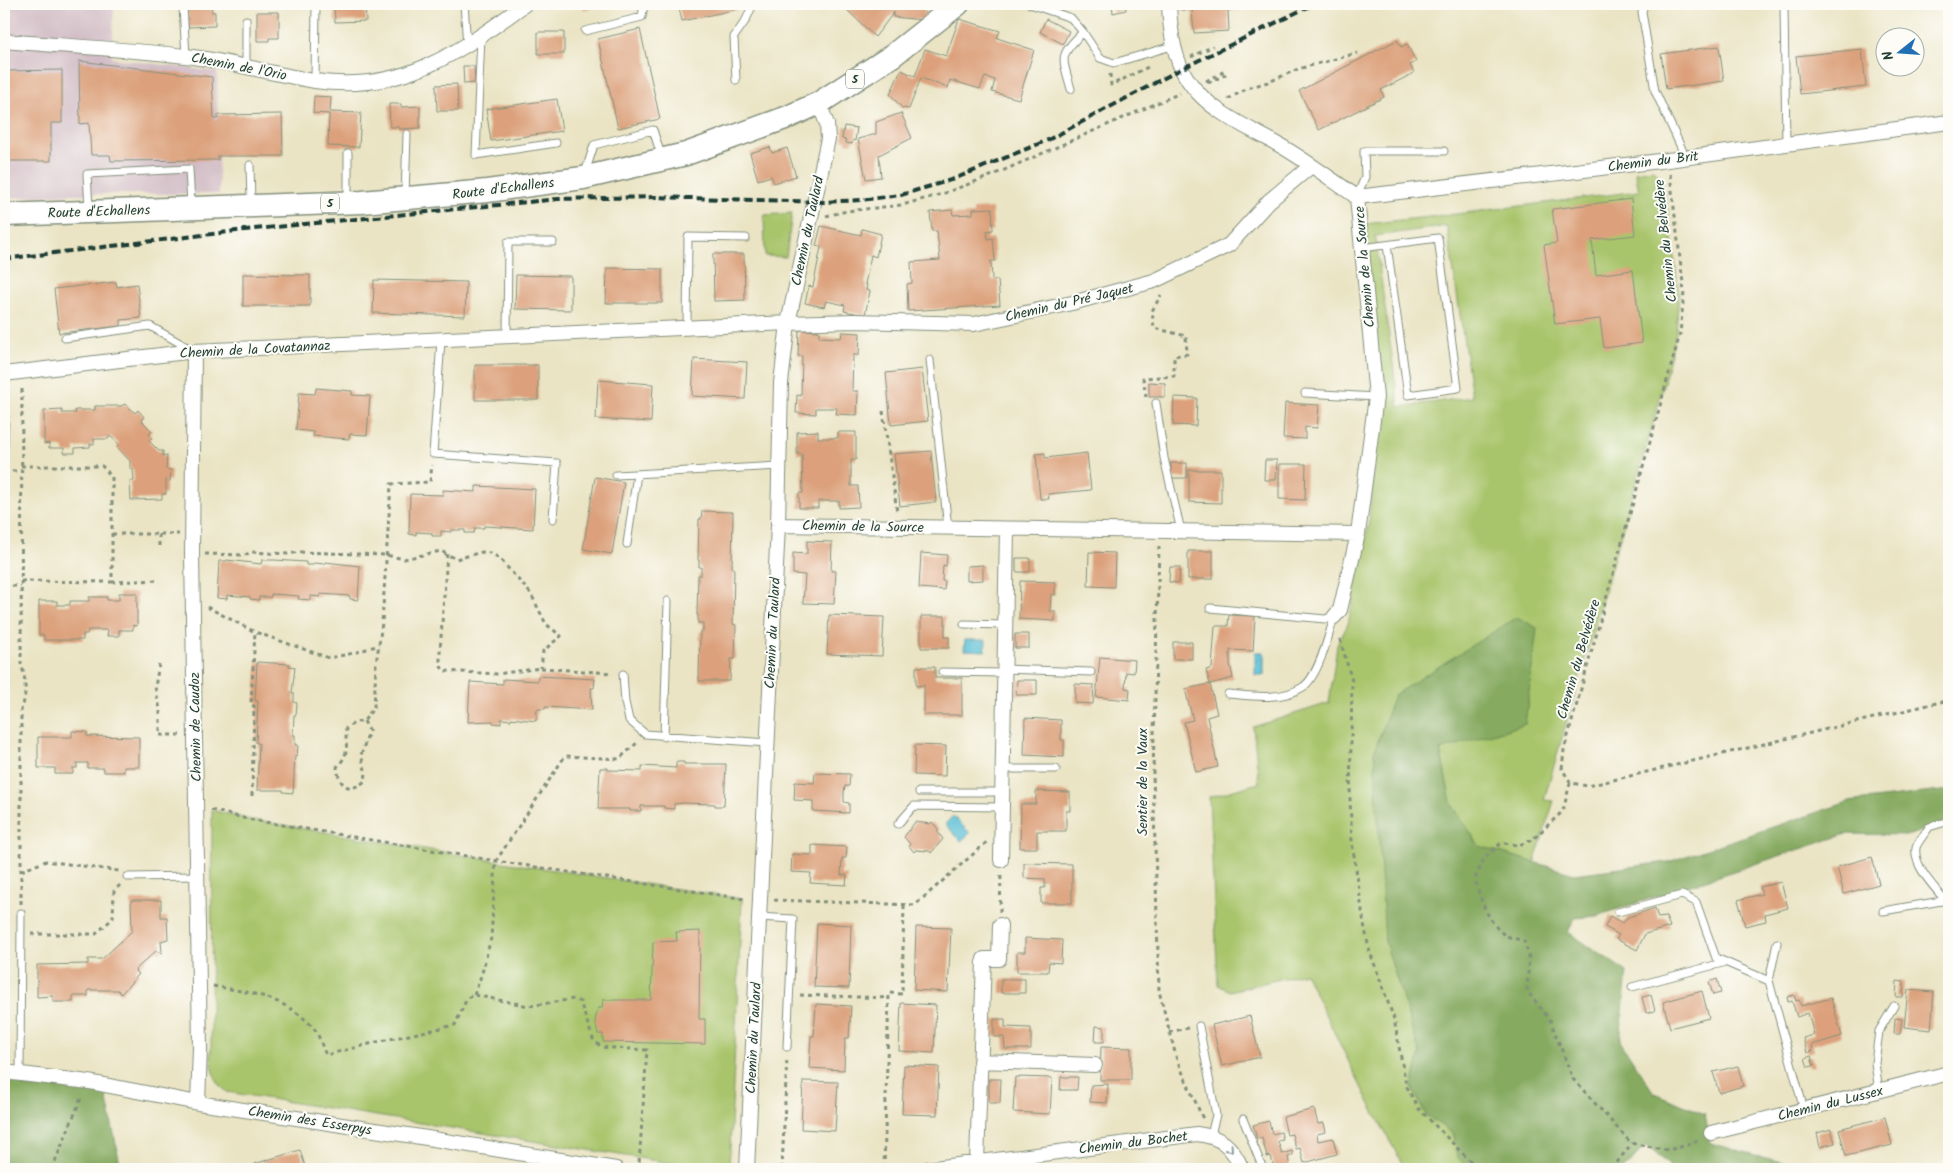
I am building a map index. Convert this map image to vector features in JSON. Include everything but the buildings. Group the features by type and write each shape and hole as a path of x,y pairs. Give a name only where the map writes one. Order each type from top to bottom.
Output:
{"main road":[{"name":"Route d'Echallens","path":"4,215 348,202 487,191 583,178 686,154 788,117 819,103 892,56 958,4"}],"street":[{"name":"Chemin de l'Orio","path":"4,41 186,56 315,81 358,84 380,81 438,62 482,36 525,4"},
{"path":"1168,4 1172,46 1178,63 1194,83"},
{"name":"Chemin de la Source","path":"1194,83 1214,107 1223,114 1281,146 1357,197 1376,397 1358,534 1340,610 1334,617"},
{"name":"Chemin du Taulard","path":"747,1169 778,525 781,383 788,323 828,138 827,124 819,103"},
{"name":"Chemin du Brit","path":"1357,197 1686,158 1949,122"},
{"name":"Chemin du Pré Jaquet","path":"788,323 854,321 974,324 1072,303 1154,281 1229,245 1269,201 1310,166"},
{"name":"Chemin de la Covatannaz","path":"4,374 194,351 788,323"},
{"name":"Chemin de Caudoz","path":"194,351 192,554 200,1048 198,1103"},
{"name":"Chemin de la Source","path":"778,525 1358,534"},
{"path":"1001,860 1000,830 1008,529"},
{"path":"977,1162 984,959 999,959 1000,926"},
{"path":"980,1061 1095,1065"},
{"name":"Chemin des Esserpys","path":"4,1072 89,1082 198,1103 616,1169"},
{"name":"Chemin du Lussex","path":"1711,1133 1949,1073"},
{"name":"Chemin du Bochet","path":"927,1169 1176,1135 1211,1135"},
{"path":"1211,1135 1233,1152 1242,1169"}],"lane":[{"path":"315,81 316,4"},
{"path":"464,4 466,46"},
{"path":"584,30 642,17 644,4"},
{"path":"736,80 734,37 746,20 753,4"},
{"path":"1030,4 1071,18 1100,58 1114,63 1172,46"},
{"path":"1644,4 1642,12 1655,91 1686,158"},
{"path":"1785,4 1786,144"},
{"path":"184,6 186,56"},
{"path":"246,20 246,67"},
{"path":"1072,89 1063,59 1066,49 1083,32"},
{"path":"482,36 476,155 556,143"},
{"path":"583,178 594,145 653,130 662,159"},
{"path":"405,198 407,134"},
{"path":"1357,197 1365,177 1364,151 1444,151"},
{"path":"348,153 348,202"},
{"path":"250,165 252,205"},
{"path":"89,211 87,174 189,169 192,208"},
{"path":"687,328 688,237 746,238"},
{"path":"1362,248 1438,238 1458,388 1408,395 1387,245"},
{"path":"507,336 508,242 553,242"},
{"path":"65,338 150,326 194,351"},
{"path":"442,340 433,454 557,463 553,519"},
{"path":"930,360 948,528"},
{"path":"1305,393 1376,397"},
{"path":"1156,403 1164,458 1181,531"},
{"path":"616,475 779,466"},
{"path":"627,544 636,474"},
{"path":"664,737 668,601"},
{"path":"1210,608 1325,619 1334,617"},
{"name":"Chemin de la Source","path":"1228,694 1265,697 1288,694 1305,686 1315,673 1334,617"},
{"path":"964,624 1005,625"},
{"path":"942,672 1091,672"},
{"path":"623,674 625,702 629,720 645,734 664,737 767,743"},
{"path":"1002,769 1056,769"},
{"path":"919,792 1001,792"},
{"path":"898,824 914,806 1001,807"},
{"path":"1947,900 1929,882 1918,860 1916,847 1929,827 1949,821"},
{"path":"127,877 198,876"},
{"path":"1618,912 1682,895 1696,902 1716,958 1769,982"},
{"path":"1884,911 1947,900"},
{"path":"20,1075 21,913"},
{"path":"758,917 793,919 787,1047"},
{"path":"1777,943 1769,982 1804,1110"},
{"path":"1632,988 1726,962"},
{"path":"1879,1091 1875,1063 1879,1031 1894,1006"},
{"path":"1199,1026 1216,1115 1211,1135"},
{"path":"1242,1119 1263,1169"}],"path":[{"path":"1178,63 1213,46"},
{"path":"1214,107 1248,88 1271,81 1298,69 1358,53"},
{"path":"821,217 847,211 902,205 942,194 993,175 1194,83 1227,74"},
{"name":"Chemin du Belvédère","path":"1571,782 1562,769 1564,750 1680,334 1684,292 1668,160"},
{"path":"21,913 21,710 24,703 24,672 20,664 22,381"},
{"path":"883,410 899,527"},
{"path":"364,721 369,731 361,756 366,772 365,781 359,786 350,788 342,784 337,768 343,761 348,748 346,728 356,722 364,721 374,707 392,484 430,482 433,454"},
{"path":"4,471 21,468 102,466 112,477 112,582"},
{"name":"Sentier de la Vaux","path":"1159,530 1153,772 1160,991 1177,1060 1211,1135"},
{"path":"112,534 188,533"},
{"path":"159,534 159,547"},
{"path":"192,554 245,555 251,552 288,554 299,552 386,555 404,559 441,551 456,559 482,552 491,553 515,574 535,600 546,624 561,636 543,650 541,668"},
{"path":"447,554 440,651 440,665 444,671 497,674 541,668 623,674"},
{"path":"21,581 112,582 159,580"},
{"path":"4,586 21,586"},
{"path":"193,604 208,607 255,632 329,658 354,653 378,644"},
{"path":"1334,617 1352,681 1350,800 1352,842 1369,949 1392,1012 1406,1085 1412,1098 1418,1108 1478,1169"},
{"path":"252,796 254,706 251,705 255,632"},
{"path":"159,664 154,687 160,710 160,735 186,735"},
{"path":"1711,1133 1692,1144 1668,1150 1632,1143 1573,1078 1550,1020 1528,991 1529,955 1524,941 1505,935 1491,918 1480,899 1474,879 1484,859 1501,843 1519,845 1532,840 1563,811 1571,782 1588,786 1949,700"},
{"path":"474,995 491,938 496,861 565,756 619,759 645,734"},
{"path":"206,809 247,819 496,861 745,899"},
{"path":"769,900 915,905 1000,830"},
{"path":"1000,926 1001,860"},
{"path":"21,871 46,861 119,871 127,877 114,891 113,918 96,934 21,934"},
{"path":"884,1168 889,998 890,994 902,994 904,905"},
{"path":"198,984 262,994 288,1007 314,1028 326,1056 381,1041 455,1025 467,998 474,995 529,1006 574,999 580,1002 593,1039 601,1047 647,1050 639,1163"},
{"path":"790,994 889,998"},
{"path":"1169,1032 1199,1026"},
{"path":"782,1169 787,1047"},
{"path":"52,1169 89,1082"},
{"path":"1612,1169 1632,1143"}],"shaded area":[{"path":"4,4 114,4 112,58 217,72 219,194 69,194 4,198"}],"green space":[{"path":"1653,169 1662,179 1679,293 1676,333 1658,406 1544,800 1554,801 1534,863 1479,846 1451,803 1440,749 1525,724 1395,695 1385,941 1420,1054 1412,1087 1426,1115 1454,1134 1457,1157 1469,1169 1405,1169 1367,1099 1305,973 1230,991 1218,985 1209,797 1259,783 1253,727 1329,703 1337,645 1348,624 1369,522 1381,378 1355,225 1639,191 1635,172","holes":["1447,226 1472,397 1399,407 1375,236"]},
{"path":"792,213 786,257 765,256 764,215"},
{"path":"1517,617 1537,628 1525,724 1440,750 1451,803 1479,846 1574,874 1668,862 1848,802 1949,790 1949,820 1910,835 1846,834 1597,916 1575,918 1568,932 1627,972 1620,1041 1654,1093 1705,1114 1710,1143 1785,1163 1893,1169 1736,1169 1719,1163 1717,1169 1673,1169 1646,1145 1624,1169 1469,1169 1457,1157 1454,1134 1426,1115 1412,1087 1420,1054 1385,941 1374,752 1394,695"},
{"path":"212,810 247,819 496,861 742,899 729,1169 707,1169 227,1092 215,1076 211,1056"},
{"path":"4,1072 104,1085 121,1169 4,1169"}],"water":[{"path":"965,640 986,640 985,651 964,650"},
{"path":"1255,652 1264,652 1264,675 1255,675"},
{"path":"953,816 970,833 961,841 945,824"}],"railway":[{"path":"4,259 245,230 558,199 655,197 824,202 901,195 954,179 1048,140 1181,69 1314,4"}]}
